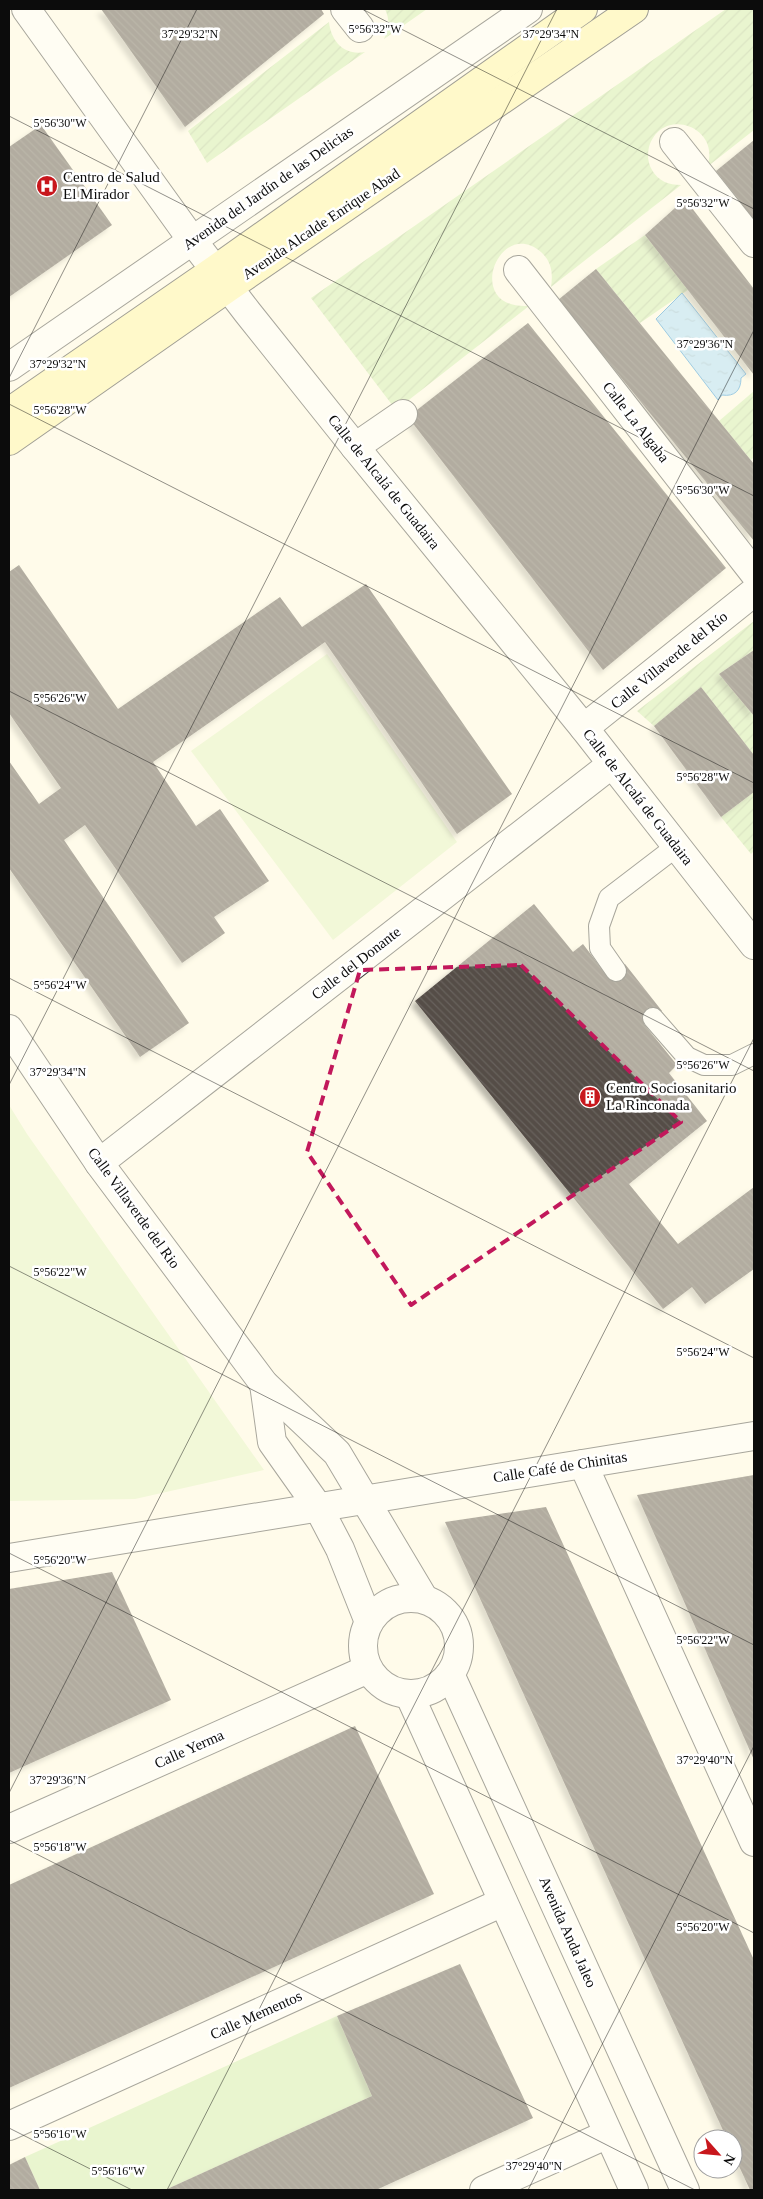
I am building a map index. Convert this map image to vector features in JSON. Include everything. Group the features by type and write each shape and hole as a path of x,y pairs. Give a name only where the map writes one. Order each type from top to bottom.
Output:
{"main road":[{"name":"Avenida Alcalde Enrique Abad","path":"9,441 223,278 583,9"},
{"name":"Avenida Alcalde Enrique Abad","path":"9,412 223,278 634,9"}],"street":[{"name":"Calle de Alcalá de Guadaira","path":"26,9 192,240 355,448 584,728 754,945"},
{"name":"Avenida del Jardín de las Delicias","path":"9,367 528,9"},
{"path":"674,142 754,243"},
{"name":"Calle La Algaba","path":"518,270 754,573"},
{"path":"355,448 403,414"},
{"name":"Calle Villaverde del Río","path":"584,728 754,592"},
{"name":"Calle del Donante","path":"99,1162 612,764"},
{"name":"Calle Villaverde del Rio","path":"9,1028 99,1162 264,1384 337,1453 366,1499"},
{"name":"Calle Villaverde del Rio","path":"264,1384 272,1442 318,1507"},
{"name":"Calle Café de Chinitas","path":"318,1507 754,1436"},
{"path":"584,1464 754,1842"},
{"path":"366,1499 424,1599"},
{"path":"9,1558 318,1507 340,1549 369,1622"},
{"path":"408,1597 424,1599 438,1605 450,1616 457,1629 460,1645 457,1660 450,1674 440,1685 426,1692 409,1694 394,1691 379,1682 368,1669 364,1654 364,1638 369,1622 379,1609 394,1601 408,1597"},
{"name":"Calle Yerma","path":"9,1829 368,1669"},
{"name":"Avenida Anda Jaleo","path":"450,1674 685,2190"},
{"path":"409,1694 634,2190"},
{"name":"Calle Mementos","path":"9,2126 503,1902"},
{"path":"484,2190 608,2134"}],"lane":[{"path":"616,971 600,948 599,926 609,898 677,846"},
{"path":"653,1018 687,1057 704,1065 732,1065 754,1054"}],"highlighted area":[{"path":"521,965 681,1122 411,1305 307,1152 360,970"}],"green space":[{"path":"385,9 427,9 384,39 388,24"},
{"path":"726,9 754,9 754,130 707,167 709,153 706,141 699,132 689,126 677,124 666,127 656,134 648,150 648,159 654,174 668,183 681,185 551,287 551,268 541,252 526,244 512,246 501,254 494,267 492,281 497,294 509,303 529,306 396,410 311,298"},
{"path":"329,22 330,29 340,46 351,52 365,52 207,163 188,131"},
{"path":"645,235 688,290 640,323 596,269"},
{"path":"754,391 754,457 751,460 719,421"},
{"path":"754,621 754,650 719,674 754,716 754,755 701,687 654,726 637,711"},
{"path":"327,654 457,842 333,940 191,751"},
{"path":"754,792 754,851 751,854 721,817"},
{"path":"9,1105 27,1134 264,1470 135,1499 9,1501"},
{"path":"337,2016 372,2096 165,2190 40,2190 25,2157"}],"water":[{"path":"682,293 746,374 741,378 740,386 734,394 722,395 718,400 656,319"}],"building":[{"path":"101,9 321,9 324,14 185,127"},
{"name":"Centro de Salud El Mirador","path":"41,125 112,225 9,297 9,147"},
{"path":"754,140 754,220 716,171"},
{"path":"685,199 754,289 754,375 645,235"},
{"path":"596,269 754,464 754,541 558,300"},
{"path":"528,323 726,568 603,670 408,417"},
{"path":"19,565 118,709 280,597 302,627 366,584 512,794 457,834 325,642 153,762 196,826 220,809 269,881 214,917 225,933 182,963 85,825 64,840 189,1023 140,1057 9,868 9,761 39,804 61,788 9,713 9,572"},
{"path":"754,650 754,716 719,674"},
{"path":"701,687 754,755 754,792 721,817 654,726"},
{"name":"Centro Sociosanitario La Rinconada","path":"534,904 573,952 583,944 608,977 625,964 662,1011 644,1024 677,1065 669,1073 707,1121 629,1184 678,1244 754,1187 754,1269 705,1304 692,1287 663,1309 415,1001"},
{"path":"754,1475 754,1760 637,1495"},
{"path":"546,1507 754,1960 754,2190 750,2190 743,2175 743,2129 722,2129 445,1522"},
{"path":"112,1572 171,1700 9,1773 9,1589"},
{"path":"355,1726 434,1894 9,2088 9,1885"},
{"path":"460,1964 533,2118 376,2190 165,2190 372,2096 337,2016"},
{"path":"25,2157 40,2190 9,2190 9,2165"}],"place":[{"name":"Centro de Salud El Mirador","path":"47,186"},
{"name":"Centro Sociosanitario La Rinconada","path":"590,1097"}]}
